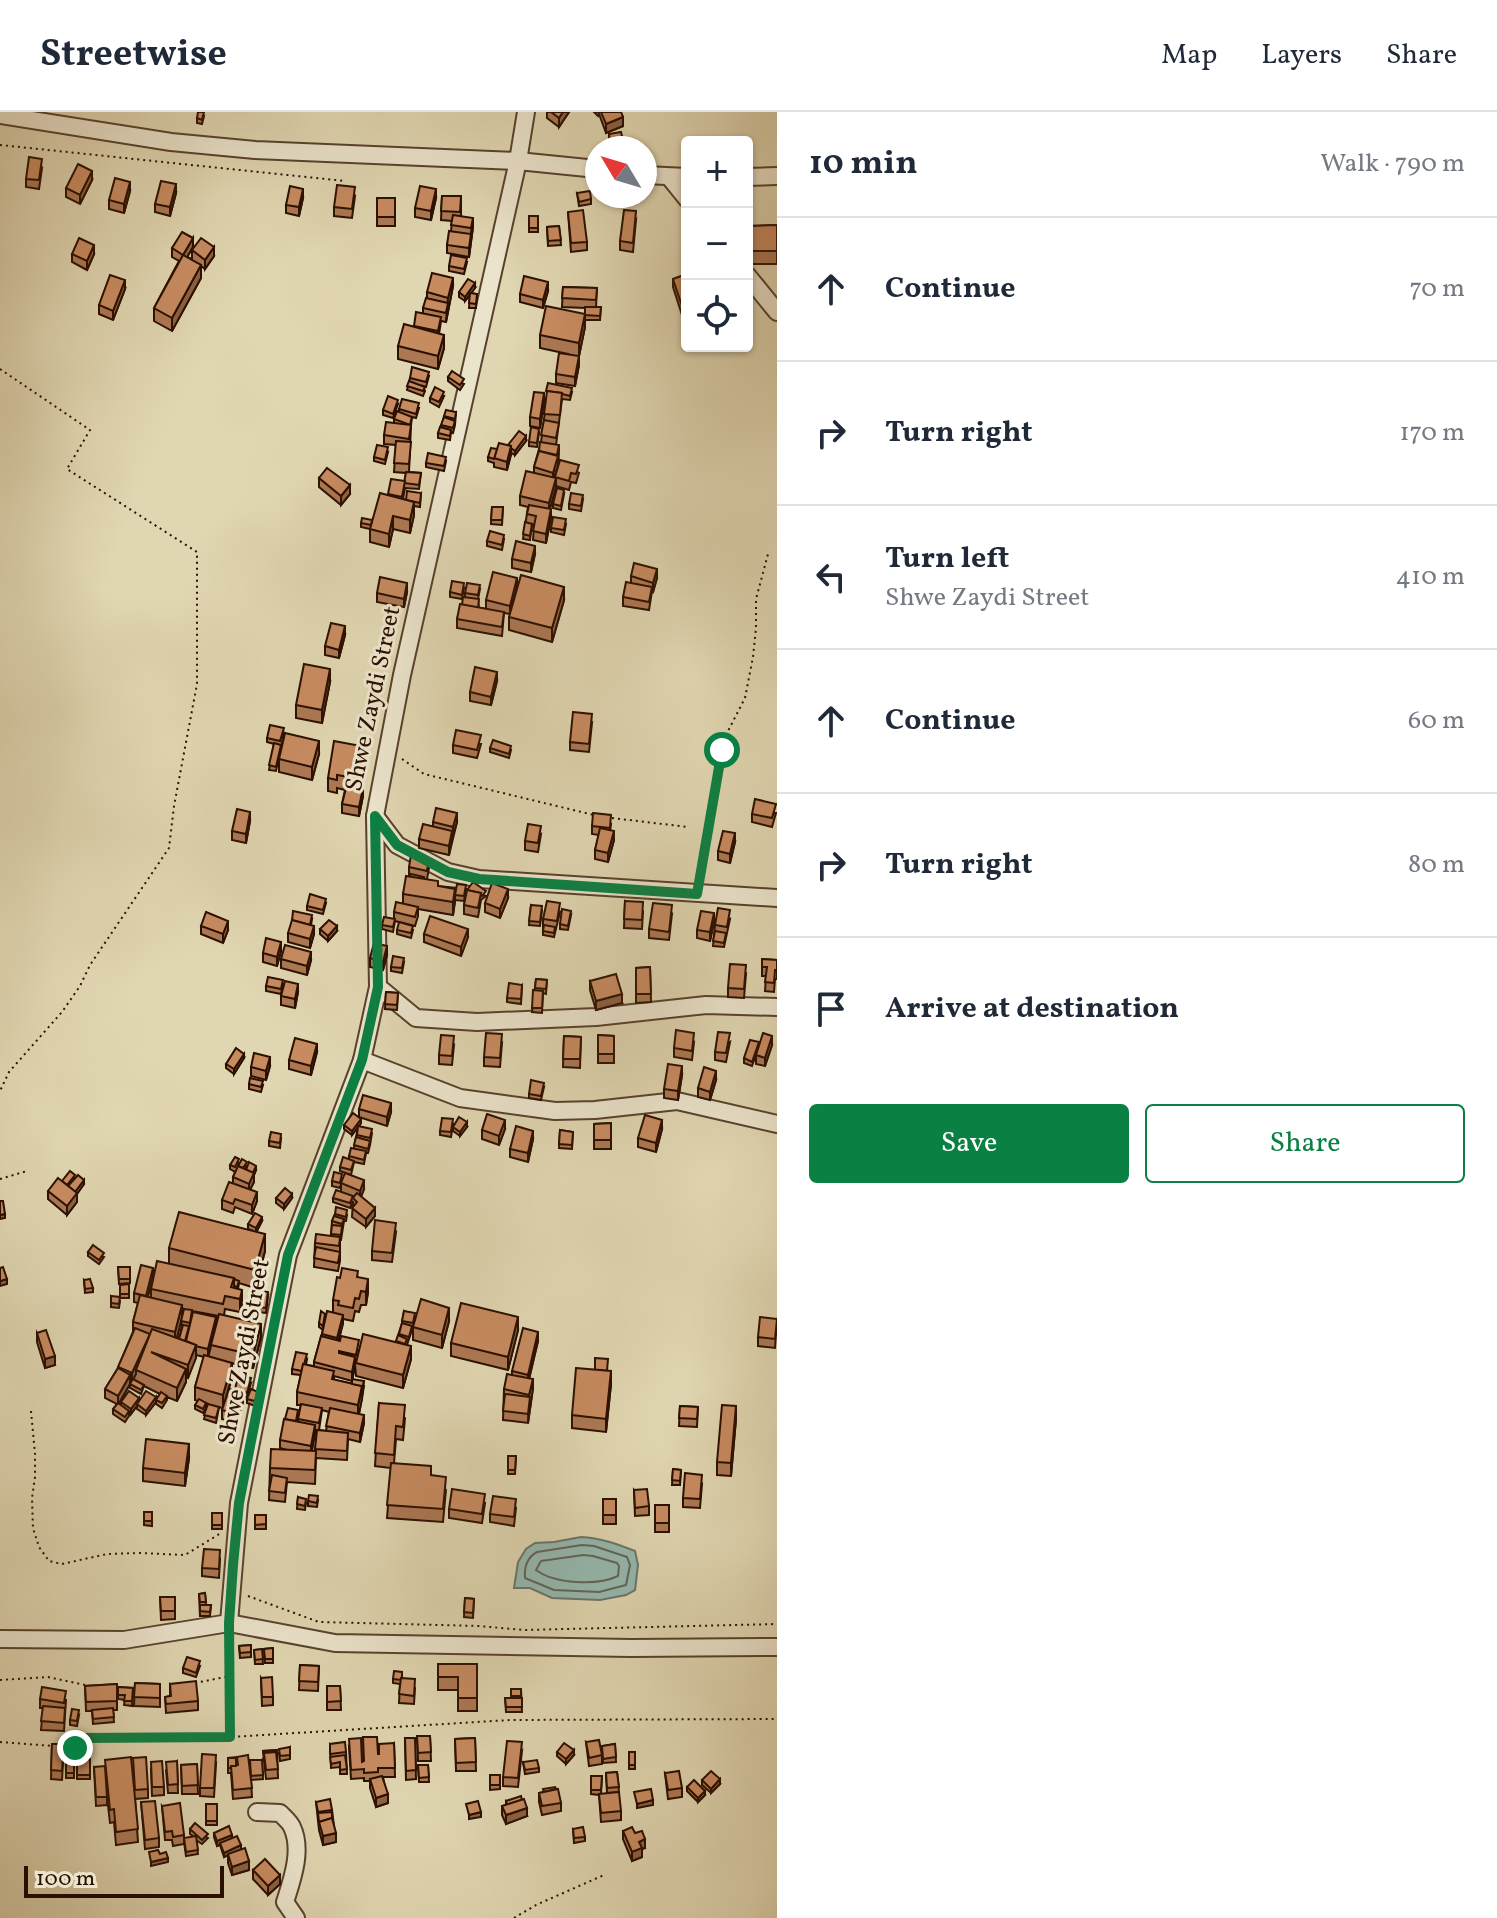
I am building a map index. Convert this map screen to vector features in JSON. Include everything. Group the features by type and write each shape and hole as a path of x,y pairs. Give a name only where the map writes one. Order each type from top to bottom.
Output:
{"street":[{"name":"Shwe Zaydi Street","path":"229,1623 239,1503 288,1255 362,1060 378,987 375,816 402,675 518,161 526,112"},
{"path":"0,115 171,142 255,150 518,161 585,168"},
{"path":"657,176 679,178"},
{"path":"753,177 777,176"},
{"path":"751,280 777,312"},
{"path":"375,816 397,845 448,872 479,879 777,898"},
{"path":"378,987 416,1018 477,1022 596,1017 706,1005 777,1007"},
{"path":"362,1060 460,1098 555,1111 677,1101 777,1124"},
{"path":"0,1639 124,1640 229,1623 335,1643 777,1647"},
{"path":"257,1812 280,1813 292,1826 297,1850 285,1902 296,1918"}],"path":[{"path":"0,145 345,181"},
{"path":"0,369 90,430 67,469 197,552 197,684 169,848 62,1012 9,1072 0,1091"},
{"path":"697,894 718,766 727,733 745,698 753,657 756,599 768,554"},
{"path":"388,749 424,774 598,816"},
{"path":"610,818 688,827"},
{"path":"0,1179 27,1171"},
{"path":"31,1411 35,1454 33,1528 39,1547 49,1561 62,1564 107,1554 185,1555 237,1523"},
{"path":"232,1590 319,1622 524,1630 777,1624"},
{"path":"229,1623 230,1737"},
{"path":"191,1684 230,1676"},
{"path":"0,1680 48,1677 92,1687"},
{"path":"0,1742 75,1748 83,1738 230,1737 510,1720 777,1719"},
{"path":"514,1918 604,1875"}],"water":[{"path":"581,1537 635,1551 638,1565 635,1590 600,1600 552,1598 530,1588 514,1588 518,1562 526,1549 535,1543"}],"building":[{"path":"601,112 621,112 623,117 606,124"},
{"path":"29,157 42,159 39,180 26,179"},
{"path":"78,164 92,171 80,195 66,188"},
{"path":"115,178 130,182 124,204 109,200"},
{"path":"161,181 176,184 170,207 155,204"},
{"path":"337,185 355,187 352,209 334,207"},
{"path":"290,186 303,189 299,207 286,205"},
{"path":"420,186 436,189 431,211 415,208"},
{"path":"585,192 585,200 579,202 577,193"},
{"path":"442,196 461,196 460,212 441,211"},
{"path":"377,198 395,198 395,217 377,217"},
{"path":"583,210 587,242 571,243 568,212"},
{"path":"624,210 636,211 633,243 620,241"},
{"path":"453,215 473,218 471,228 451,225"},
{"path":"529,216 538,216 538,228 529,228"},
{"path":"777,225 777,251 753,251 753,226"},
{"path":"559,226 561,240 548,241 547,227"},
{"path":"449,231 471,234 469,248 447,245"},
{"path":"182,232 193,238 183,255 172,248"},
{"path":"79,238 94,245 87,261 72,254"},
{"path":"201,238 214,247 205,260 192,250"},
{"path":"183,255 201,265 172,318 154,308"},
{"path":"451,255 467,258 464,269 449,266"},
{"path":"432,273 453,278 448,298 427,292"},
{"path":"110,275 125,280 113,311 99,305"},
{"path":"524,276 548,282 543,300 520,294"},
{"path":"681,276 681,303 673,279"},
{"path":"468,279 475,283 465,297 459,292"},
{"path":"563,287 597,288 596,300 562,298"},
{"path":"470,293 477,294 476,304 469,303"},
{"path":"426,298 448,303 446,313 423,308"},
{"path":"546,306 585,314 579,343 540,335"},
{"path":"585,307 601,307 600,316 585,315"},
{"path":"416,312 441,317 438,331 414,326"},
{"path":"404,324 444,335 438,356 398,346"},
{"path":"559,353 579,356 575,377 556,374"},
{"path":"412,367 429,372 426,382 410,378"},
{"path":"452,371 464,379 460,385 448,377"},
{"path":"409,381 425,387 423,391 407,386"},
{"path":"548,383 572,388 570,396 546,391"},
{"path":"435,387 444,392 439,402 430,398"},
{"path":"547,391 562,393 560,415 544,414"},
{"path":"534,392 544,393 540,419 530,417"},
{"path":"388,396 398,400 393,414 383,410"},
{"path":"402,399 419,403 416,414 399,409"},
{"path":"446,410 456,412 455,419 444,416"},
{"path":"397,411 412,417 410,425 394,419"},
{"path":"444,417 455,421 453,428 441,425"},
{"path":"544,420 559,423 556,438 541,435"},
{"path":"386,422 411,425 409,439 384,435"},
{"path":"440,427 451,430 450,436 438,433"},
{"path":"531,427 539,429 537,443 529,442"},
{"path":"519,431 526,436 515,451 508,445"},
{"path":"396,441 411,442 409,464 394,463"},
{"path":"540,442 559,445 557,455 539,451"},
{"path":"499,443 511,446 507,462 494,458"},
{"path":"377,445 388,447 385,460 374,457"},
{"path":"491,448 497,449 494,459 488,457"},
{"path":"539,451 558,456 553,473 534,467"},
{"path":"428,453 446,457 444,466 426,463"},
{"path":"560,460 579,465 576,474 571,473 569,481 555,477"},
{"path":"327,468 350,485 341,496 319,478"},
{"path":"526,471 556,478 549,503 520,496"},
{"path":"406,472 421,473 419,485 404,483"},
{"path":"391,479 405,481 402,497 388,494"},
{"path":"557,488 564,490 561,506 553,504"},
{"path":"407,491 421,493 420,503 406,500"},
{"path":"380,493 414,502 410,520 393,516 389,534 370,529"},
{"path":"571,493 583,495 581,506 569,504"},
{"path":"529,505 551,509 546,534 533,531 536,516 527,514"},
{"path":"492,507 503,507 502,520 491,520"},
{"path":"553,517 566,519 564,530 551,528"},
{"path":"362,518 372,520 371,525 361,523"},
{"path":"525,522 532,524 530,536 523,534"},
{"path":"490,531 504,535 502,545 487,541"},
{"path":"516,541 535,546 531,563 512,559"},
{"path":"634,563 657,569 653,583 631,576"},
{"path":"493,572 517,578 510,606 486,600"},
{"path":"521,575 564,587 552,628 509,617"},
{"path":"380,577 407,583 404,599 377,593"},
{"path":"452,581 464,583 462,595 450,592"},
{"path":"626,582 652,587 649,602 623,597"},
{"path":"467,583 480,585 478,595 465,593"},
{"path":"463,597 479,599 478,608 462,605"},
{"path":"460,604 504,612 502,627 457,619"},
{"path":"331,623 345,626 339,650 325,646"},
{"path":"304,664 330,669 322,710 296,705"},
{"path":"475,667 497,672 491,697 470,692"},
{"path":"573,712 592,714 589,744 570,742"},
{"path":"270,725 284,728 280,741 267,738"},
{"path":"456,730 481,735 477,750 453,745"},
{"path":"285,733 319,741 312,767 279,759"},
{"path":"493,740 511,746 509,754 490,748"},
{"path":"334,741 361,746 355,778 337,775 337,780 328,778"},
{"path":"274,743 281,745 276,767 269,765"},
{"path":"347,784 363,788 359,807 342,804"},
{"path":"755,799 776,804 772,818 752,814"},
{"path":"436,808 457,813 453,827 433,822"},
{"path":"237,809 250,812 246,834 232,831"},
{"path":"593,813 611,815 610,828 592,826"},
{"path":"423,824 452,831 449,846 419,839"},
{"path":"528,824 541,826 538,843 525,841"},
{"path":"600,828 614,831 608,853 595,850"},
{"path":"723,831 735,833 730,854 718,851"},
{"path":"411,855 429,859 427,871 409,867"},
{"path":"406,876 438,881 438,886 455,889 453,902 403,894"},
{"path":"473,882 486,891 482,896 481,893 467,890"},
{"path":"492,883 508,889 500,909 485,903"},
{"path":"457,884 466,885 464,896 455,895"},
{"path":"467,890 481,893 478,908 464,905"},
{"path":"310,894 326,899 323,910 307,906"},
{"path":"547,901 560,903 557,921 543,919"},
{"path":"625,901 643,902 642,920 624,919"},
{"path":"396,902 418,907 415,917 394,912"},
{"path":"653,903 672,905 669,932 649,929"},
{"path":"531,905 542,906 540,922 529,921"},
{"path":"718,908 730,910 727,927 715,925"},
{"path":"562,909 571,911 568,926 560,924"},
{"path":"293,911 312,915 310,925 292,920"},
{"path":"701,911 714,913 710,932 697,930"},
{"path":"206,912 228,921 223,934 201,926"},
{"path":"430,916 468,929 461,947 424,934"},
{"path":"384,917 395,919 393,927 382,925"},
{"path":"292,920 314,926 310,939 288,933"},
{"path":"329,920 337,926 328,936 320,929"},
{"path":"399,922 413,926 411,933 397,930"},
{"path":"544,925 555,927 554,933 543,931"},
{"path":"715,931 726,933 724,943 713,941"},
{"path":"266,938 281,942 277,957 263,953"},
{"path":"374,943 387,946 383,962 370,958"},
{"path":"285,945 311,952 307,966 281,959"},
{"path":"393,956 404,958 402,968 391,967"},
{"path":"762,959 777,960 774,983 765,982 767,967 762,967"},
{"path":"730,964 746,965 744,989 728,988"},
{"path":"650,967 651,994 636,994 636,968"},
{"path":"616,974 622,994 596,1001 590,981"},
{"path":"268,977 283,980 281,989 266,986"},
{"path":"536,979 547,980 546,989 535,988"},
{"path":"285,981 298,984 295,999 281,996"},
{"path":"509,983 522,985 521,999 507,998"},
{"path":"533,990 543,991 542,1008 532,1008"},
{"path":"386,992 398,993 397,1005 385,1004"},
{"path":"676,1030 694,1033 692,1051 674,1048"},
{"path":"718,1032 730,1033 726,1053 715,1052"},
{"path":"486,1033 502,1034 500,1058 484,1057"},
{"path":"763,1033 772,1036 765,1058 756,1055"},
{"path":"441,1035 454,1036 452,1056 439,1055"},
{"path":"598,1035 614,1036 614,1054 598,1054"},
{"path":"564,1036 581,1037 580,1059 563,1059"},
{"path":"295,1038 317,1044 311,1066 289,1060"},
{"path":"750,1040 759,1042 752,1062 744,1058"},
{"path":"236,1048 244,1054 234,1069 226,1064"},
{"path":"254,1053 270,1057 266,1071 251,1067"},
{"path":"668,1064 682,1066 678,1091 664,1089"},
{"path":"704,1067 716,1071 710,1092 698,1088"},
{"path":"250,1078 263,1081 261,1087 249,1084"},
{"path":"531,1080 544,1083 541,1096 529,1094"},
{"path":"363,1095 391,1103 387,1117 359,1109"},
{"path":"353,1113 361,1119 352,1131 344,1125"},
{"path":"487,1114 505,1120 499,1136 482,1130"},
{"path":"645,1115 662,1120 656,1143 638,1138"},
{"path":"459,1117 467,1122 460,1132 453,1127"},
{"path":"442,1118 453,1119 451,1132 440,1131"},
{"path":"611,1123 611,1140 594,1140 594,1124"},
{"path":"358,1126 372,1129 370,1138 357,1135"},
{"path":"516,1126 533,1131 528,1153 510,1149"},
{"path":"560,1130 573,1132 572,1145 559,1144"},
{"path":"271,1132 281,1134 280,1143 269,1141"},
{"path":"356,1137 370,1141 368,1149 354,1145"},
{"path":"351,1148 366,1151 364,1160 349,1156"},
{"path":"235,1157 239,1159 235,1167 230,1165"},
{"path":"343,1157 354,1161 351,1170 340,1167"},
{"path":"242,1159 247,1162 243,1168 238,1166"},
{"path":"249,1162 256,1166 253,1173 246,1170"},
{"path":"238,1166 254,1173 249,1184 233,1177"},
{"path":"70,1171 75,1175 67,1185 62,1181"},
{"path":"334,1172 342,1174 340,1183 332,1181"},
{"path":"345,1173 364,1180 360,1191 341,1183"},
{"path":"78,1175 84,1180 75,1192 68,1186"},
{"path":"58,1178 77,1193 67,1206 48,1191"},
{"path":"229,1182 257,1192 252,1205 235,1199 233,1204 222,1200"},
{"path":"285,1188 292,1194 284,1204 276,1198"},
{"path":"336,1190 353,1196 350,1203 333,1198"},
{"path":"357,1193 375,1208 366,1219 352,1208 357,1202 353,1198"},
{"path":"0,1201 3,1201 5,1214 0,1215"},
{"path":"336,1207 347,1210 346,1217 335,1214"},
{"path":"179,1212 265,1234 255,1270 169,1248"},
{"path":"255,1213 262,1217 256,1228 248,1224"},
{"path":"334,1216 344,1219 342,1224 332,1221"},
{"path":"375,1220 396,1223 392,1253 372,1251"},
{"path":"332,1225 342,1226 341,1235 331,1234"},
{"path":"316,1234 340,1237 339,1246 315,1243"},
{"path":"93,1245 104,1253 99,1260 88,1252"},
{"path":"316,1247 340,1252 338,1263 314,1258"},
{"path":"157,1261 234,1278 231,1287 242,1290 240,1299 225,1296 223,1304 151,1289"},
{"path":"141,1265 153,1268 146,1296 134,1293"},
{"path":"3,1267 7,1279 0,1281 0,1268"},
{"path":"118,1267 130,1267 130,1279 119,1279"},
{"path":"342,1268 358,1271 357,1277 368,1279 366,1292 361,1291 359,1299 355,1298 353,1308 338,1305 339,1301 333,1300"},
{"path":"90,1279 93,1288 85,1289 84,1280"},
{"path":"129,1284 129,1294 120,1294 120,1285"},
{"path":"260,1291 268,1292 266,1308 258,1307"},
{"path":"140,1295 182,1305 175,1332 133,1322"},
{"path":"111,1296 120,1297 119,1304 111,1303"},
{"path":"421,1299 449,1308 442,1335 413,1327"},
{"path":"461,1303 518,1317 508,1357 451,1343"},
{"path":"184,1309 192,1310 190,1323 181,1321"},
{"path":"321,1311 325,1314 323,1326 319,1323"},
{"path":"327,1311 343,1315 337,1338 322,1334"},
{"path":"404,1311 415,1313 413,1323 402,1321"},
{"path":"193,1312 216,1317 208,1349 186,1341"},
{"path":"219,1314 261,1324 253,1355 211,1345"},
{"path":"760,1317 777,1319 775,1339 758,1337"},
{"path":"402,1323 412,1326 409,1337 399,1334"},
{"path":"183,1325 189,1326 185,1341 179,1339"},
{"path":"135,1328 150,1334 132,1373 118,1367"},
{"path":"523,1328 538,1332 528,1375 512,1371"},
{"path":"152,1329 196,1345 188,1365 151,1352 186,1369 177,1388 136,1370"},
{"path":"46,1330 55,1356 45,1359 37,1333"},
{"path":"363,1334 411,1346 403,1375 356,1363"},
{"path":"398,1335 407,1339 405,1344 396,1341"},
{"path":"321,1336 340,1341 341,1336 359,1340 356,1355 339,1351 355,1357 352,1372 314,1362"},
{"path":"296,1352 307,1354 302,1371 292,1369"},
{"path":"204,1355 232,1363 223,1395 195,1387"},
{"path":"595,1358 608,1359 607,1371 595,1370"},
{"path":"303,1364 334,1371 332,1379 362,1386 358,1405 297,1392"},
{"path":"118,1368 130,1375 118,1396 105,1389"},
{"path":"576,1368 611,1371 606,1419 572,1415"},
{"path":"507,1374 533,1379 529,1395 504,1389"},
{"path":"238,1375 251,1378 247,1393 235,1390"},
{"path":"133,1379 144,1385 141,1390 130,1384"},
{"path":"352,1379 364,1381 362,1388 352,1384"},
{"path":"229,1389 243,1393 236,1414 222,1410"},
{"path":"251,1389 258,1392 255,1401 247,1399"},
{"path":"129,1391 139,1398 131,1409 121,1402"},
{"path":"146,1391 156,1397 146,1411 137,1404"},
{"path":"161,1392 167,1396 162,1403 156,1400"},
{"path":"505,1394 530,1397 528,1414 503,1411"},
{"path":"199,1399 206,1403 203,1409 195,1405"},
{"path":"118,1403 129,1411 125,1417 113,1409"},
{"path":"379,1403 405,1405 403,1427 396,1426 394,1455 375,1453"},
{"path":"208,1404 219,1407 216,1418 204,1415"},
{"path":"301,1404 322,1408 319,1423 298,1419"},
{"path":"722,1405 736,1406 731,1463 717,1462"},
{"path":"680,1406 698,1407 697,1419 679,1418"},
{"path":"288,1408 298,1410 296,1421 285,1419"},
{"path":"330,1408 364,1415 360,1433 326,1426"},
{"path":"284,1419 315,1425 311,1446 280,1440"},
{"path":"317,1430 348,1433 347,1451 315,1449"},
{"path":"146,1439 189,1444 185,1473 143,1468"},
{"path":"271,1449 316,1451 315,1470 270,1468"},
{"path":"508,1456 516,1456 515,1470 508,1470"},
{"path":"391,1463 431,1466 431,1475 446,1477 443,1509 387,1505"},
{"path":"673,1469 681,1470 680,1481 672,1480"},
{"path":"685,1473 702,1475 700,1499 683,1498"},
{"path":"272,1475 287,1478 285,1493 269,1491"},
{"path":"452,1489 485,1494 482,1514 449,1509"},
{"path":"647,1489 649,1506 635,1508 634,1490"},
{"path":"309,1495 318,1496 317,1503 308,1501"},
{"path":"493,1496 516,1499 514,1517 490,1514"},
{"path":"298,1497 306,1499 305,1506 297,1504"},
{"path":"603,1499 616,1499 616,1515 603,1515"},
{"path":"655,1505 669,1505 669,1523 655,1523"},
{"path":"144,1512 152,1512 152,1521 144,1521"},
{"path":"212,1513 222,1513 222,1525 212,1525"},
{"path":"255,1515 266,1515 266,1524 255,1525"},
{"path":"204,1549 220,1550 219,1569 202,1568"},
{"path":"205,1593 206,1602 200,1602 199,1594"},
{"path":"160,1597 175,1597 175,1611 161,1611"},
{"path":"465,1598 474,1599 473,1613 464,1612"},
{"path":"200,1605 211,1605 210,1612 200,1611"},
{"path":"251,1645 251,1652 240,1653 239,1646"},
{"path":"273,1648 273,1659 265,1659 264,1649"},
{"path":"262,1649 263,1659 255,1660 254,1650"},
{"path":"187,1657 200,1661 196,1673 183,1668"},
{"path":"438,1664 477,1664 477,1698 458,1698 458,1677 438,1677"},
{"path":"300,1665 319,1666 318,1682 299,1681"},
{"path":"394,1671 402,1672 402,1680 393,1679"},
{"path":"272,1677 273,1697 262,1697 261,1678"},
{"path":"401,1678 415,1679 414,1696 399,1694"},
{"path":"196,1681 198,1701 166,1704 165,1697 171,1696 170,1684"},
{"path":"135,1683 160,1684 160,1698 134,1697"},
{"path":"117,1684 117,1701 86,1702 85,1686"},
{"path":"327,1686 340,1686 341,1701 327,1702"},
{"path":"42,1687 66,1691 64,1703 40,1699"},
{"path":"118,1687 133,1688 132,1701 124,1701 125,1695 118,1695"},
{"path":"511,1689 521,1689 521,1696 511,1696"},
{"path":"505,1698 522,1698 522,1707 506,1707"},
{"path":"43,1706 65,1708 64,1723 41,1721"},
{"path":"113,1708 114,1717 93,1719 92,1710"},
{"path":"72,1709 79,1710 77,1721 70,1720"},
{"path":"417,1736 430,1736 431,1752 418,1753"},
{"path":"363,1737 377,1737 378,1754 379,1744 394,1743 395,1768 378,1768 378,1772 364,1773 364,1769 351,1770 349,1739 361,1738 362,1762"},
{"path":"405,1738 415,1738 416,1770 406,1771"},
{"path":"475,1738 476,1762 456,1763 455,1739"},
{"path":"599,1740 602,1755 589,1758 586,1742"},
{"path":"507,1741 522,1742 518,1778 503,1777"},
{"path":"345,1742 346,1752 330,1754 330,1744"},
{"path":"564,1743 574,1750 566,1759 557,1752"},
{"path":"52,1744 64,1744 62,1771 51,1770"},
{"path":"615,1744 616,1757 603,1759 602,1746"},
{"path":"290,1747 290,1755 280,1756 279,1749"},
{"path":"276,1752 278,1769 266,1770 264,1753"},
{"path":"629,1752 635,1752 635,1765 629,1765"},
{"path":"202,1754 216,1755 214,1788 200,1788"},
{"path":"66,1755 74,1755 74,1773 66,1773"},
{"path":"248,1755 252,1788 233,1790 231,1766 238,1765 237,1757"},
{"path":"345,1755 347,1769 340,1770 340,1762 331,1764 330,1757"},
{"path":"131,1757 138,1829 116,1832 114,1809 110,1810 105,1760"},
{"path":"146,1757 148,1789 135,1790 133,1758"},
{"path":"228,1758 236,1758 236,1766 228,1768"},
{"path":"90,1759 90,1775 77,1775 77,1760"},
{"path":"250,1760 262,1760 263,1775 251,1776"},
{"path":"537,1760 539,1768 525,1770 523,1762"},
{"path":"162,1761 164,1787 152,1787 151,1762"},
{"path":"177,1761 178,1784 168,1785 166,1762"},
{"path":"197,1764 198,1785 182,1786 181,1765"},
{"path":"418,1765 428,1765 429,1777 419,1778"},
{"path":"105,1766 107,1797 96,1797 94,1767"},
{"path":"679,1771 682,1788 668,1790 665,1773"},
{"path":"711,1771 720,1779 711,1789 702,1780"},
{"path":"617,1772 619,1787 607,1788 606,1773"},
{"path":"490,1775 500,1775 500,1785 490,1785"},
{"path":"382,1776 388,1794 376,1798 370,1779"},
{"path":"591,1776 602,1776 601,1790 591,1790"},
{"path":"694,1780 705,1791 698,1798 687,1787"},
{"path":"558,1789 561,1803 542,1806 539,1793"},
{"path":"651,1789 653,1800 637,1804 634,1792"},
{"path":"619,1792 621,1811 601,1813 599,1794"},
{"path":"521,1796 522,1800 507,1805 506,1801"},
{"path":"330,1799 332,1810 318,1812 316,1802"},
{"path":"524,1799 527,1808 506,1815 502,1806"},
{"path":"155,1801 159,1838 145,1840 141,1802"},
{"path":"478,1801 481,1812 469,1815 466,1804"},
{"path":"180,1803 184,1835 173,1837 172,1831 165,1832 162,1806"},
{"path":"206,1804 217,1804 217,1821 206,1821"},
{"path":"332,1812 332,1818 319,1822 318,1813"},
{"path":"332,1818 336,1833 323,1836 319,1822"},
{"path":"195,1823 208,1834 202,1840 190,1829"},
{"path":"229,1826 232,1835 217,1841 214,1833"},
{"path":"583,1827 585,1837 574,1838 573,1829"},
{"path":"632,1827 635,1833 642,1831 645,1839 639,1842 642,1848 632,1852 623,1831"},
{"path":"196,1836 198,1850 186,1852 184,1838"},
{"path":"237,1836 241,1845 224,1853 220,1843"},
{"path":"245,1848 249,1861 232,1867 228,1854"},
{"path":"158,1850 160,1854 166,1852 168,1858 151,1862 149,1852"},
{"path":"265,1859 280,1875 268,1886 253,1870"}],"route":[{"path":"75,1748 83,1738 230,1737 229,1623 233,1565 239,1503 251,1441 288,1255 362,1060 378,987 375,816 397,845 448,872 479,879 697,894 722,750"}]}
